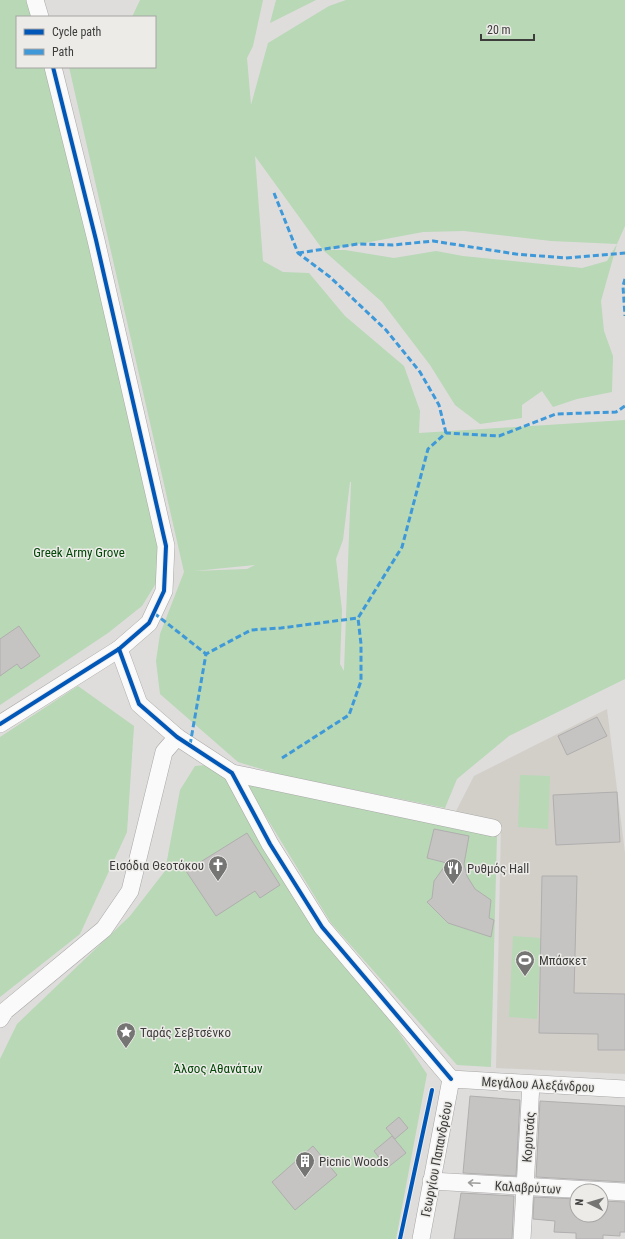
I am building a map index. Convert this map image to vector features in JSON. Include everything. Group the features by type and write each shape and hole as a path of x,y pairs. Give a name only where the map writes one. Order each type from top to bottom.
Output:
{"street":[{"path":"35,0 40,16"},
{"path":"0,724 119,649 149,623 164,591 166,546 96,240 53,68"},
{"path":"119,649 139,704 177,737 232,773 493,828"},
{"path":"0,1019 5,1011 104,929 130,891 164,752 177,737"},
{"path":"232,773 270,844 322,927 451,1079"},
{"name":"Μεγάλου Αλεξάνδρου","path":"451,1079 625,1089"},
{"name":"Γεωργίου Παπανδρέου","path":"421,1239 451,1079"},
{"name":"Κορυτσάς","path":"522,1239 531,1084"},
{"name":"Καλαβρύτων","path":"432,1181 625,1192"}],"shaded area":[{"path":"607,709 625,853 625,1074 496,1068 501,824 455,813 474,776"}],"green space":[{"name":"Greek Army Grove","path":"0,0 26,0 32,16 16,16 16,68 47,68 159,546 158,580 142,606 108,633 0,705"},
{"path":"140,0 263,0 253,46 247,58 251,105 268,43 329,6 346,0 625,0 625,226 617,244 601,301 604,331 613,356 612,392 577,399 553,407 542,391 522,405 522,418 480,424 455,405 430,365 382,302 323,250 255,156 263,261 283,272 309,273 345,316 404,366 420,411 419,433 625,420 625,679 509,736 457,779 445,808 281,775 238,762 160,694 156,661 160,634 184,572 69,68 156,68 156,16 132,16","holes":["464,231 551,241 617,244 607,261 582,268 463,256 436,251 394,258 345,250 327,250 423,232","351,482 344,671 340,664 342,610 336,559 343,540","255,565 247,569 194,571"]},
{"path":"276,0 316,0 270,23"},
{"path":"78,686 134,726 127,832 80,934 0,997 0,737"},
{"name":"Άλσος Αθανάτων","path":"218,764 427,1074 396,1239 0,1239 0,1059 17,1024 130,916 165,871 180,790 195,766"},
{"path":"520,775 550,776 548,829 518,827"},
{"path":"246,784 497,835 491,1067 457,1065 331,923"},
{"name":"Μπάσκετ","path":"513,936 541,938 537,1019 509,1017"}],"building":[{"path":"19,626 40,656 21,669 17,664 0,676 0,639"},
{"path":"597,717 607,736 567,755 558,736"},
{"path":"617,792 620,842 556,845 553,795"},
{"name":"Ρυθμός Hall","path":"434,829 469,836 464,864 467,876 475,889 491,900 489,918 494,920 491,937 448,923 427,902 432,898 434,881 447,863 427,858"},
{"path":"247,833 280,885 260,898 255,891 216,916 186,871"},
{"path":"542,876 577,876 574,993 625,994 625,1050 598,1050 598,1034 539,1033"},
{"path":"470,1096 520,1100 516,1176 463,1173"},
{"path":"540,1101 625,1106 625,1182 536,1177"},
{"path":"399,1117 408,1128 395,1139 386,1128"},
{"path":"392,1136 406,1153 387,1168 374,1151"},
{"name":"Picnic Woods","path":"313,1146 337,1175 295,1210 272,1182"},
{"path":"461,1193 514,1196 512,1239 454,1239"},
{"path":"534,1197 569,1199 569,1223 609,1223 609,1201 625,1202 625,1232 620,1232 620,1236 603,1235 603,1239 576,1239 576,1233 554,1232 555,1221 533,1219"}],"marked path":[{"path":"274,193 298,253 330,277 386,330 420,372 439,405 446,433"},
{"path":"298,253 358,244 393,245 433,241 516,254 565,258 625,253"},
{"path":"625,279 623,286 625,316"},
{"path":"190,745 206,654 251,630 281,628 358,618 402,547 428,449 446,433 499,436 556,414 616,412 625,406"},
{"path":"154,613 206,654"},
{"path":"282,758 349,715 361,681 361,644 358,618"}],"cycle path":[{"path":"0,724 119,649 149,623 164,591 166,546 96,240 53,68"},
{"path":"119,649 139,704 177,737 232,773 270,844 322,927 451,1079"},
{"path":"400,1239 432,1090"}],"place":[{"name":"Εισόδια Θεοτόκου","path":"218,882"},
{"name":"Ρυθμός Hall","path":"453,885"},
{"name":"Μπάσκετ","path":"525,977"},
{"name":"Ταράς Σεβτσένκο","path":"126,1049"},
{"name":"Picnic Woods","path":"305,1178"}]}
